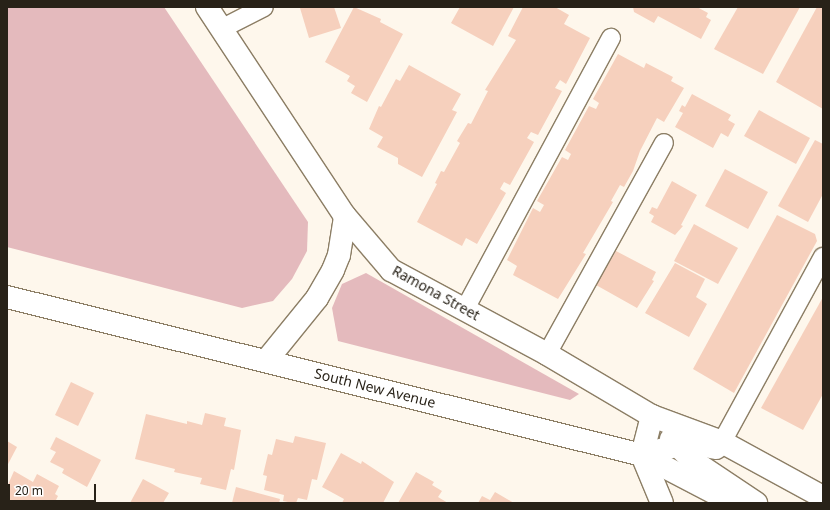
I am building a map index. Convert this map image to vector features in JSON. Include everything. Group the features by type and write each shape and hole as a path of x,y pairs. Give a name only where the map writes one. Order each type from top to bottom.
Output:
{"main road":[{"name":"Ramona Street","path":"207,7 344,216 390,270 547,354 652,416 722,442"},
{"path":"266,361 317,298 333,270 339,255 344,216"},
{"name":"South New Avenue","path":"7,297 642,455 734,503"},
{"path":"652,416 676,446 693,462 756,503"},
{"path":"652,416 642,455 662,503"},
{"path":"722,442 823,497"},
{"path":"642,455 676,446 700,445 717,448 817,503"}],"lane":[{"path":"221,29 264,7"},
{"path":"465,309 611,38"},
{"path":"547,354 664,143"},
{"path":"722,442 823,257"}],"shaded area":[{"path":"7,7 164,7 308,222 307,251 292,279 273,301 242,308 7,247"},
{"path":"366,273 579,394 570,400 338,341 332,308 342,284"}],"building":[{"path":"334,7 341,28 309,38 300,8"},
{"path":"354,7 381,19 380,22 403,34 367,102 351,93 355,86 347,81 350,76 325,62"},
{"path":"460,7 514,7 493,46 451,23"},
{"path":"523,7 555,7 569,15 564,24 590,38 566,84 560,80 555,88 562,91 538,135 531,132 527,138 534,142 510,185 504,182 500,189 506,193 477,244 466,238 462,246 417,222 437,184 435,183 441,171 444,172 460,143 457,141 468,123 471,124 488,91 485,90 516,40 508,36"},
{"path":"633,7 697,7 708,13 706,17 711,20 701,39 658,16 654,23 634,12"},
{"path":"738,7 800,7 763,74 714,49"},
{"path":"817,7 823,7 823,109 776,82"},
{"path":"618,54 644,68 646,63 673,77 671,81 684,88 664,122 657,118 640,151 633,171 624,187 620,185 611,201 613,202 583,253 586,254 558,299 513,275 517,266 507,260 533,208 540,212 544,205 537,201 562,157 568,160 571,154 565,150 589,106 596,109 599,103 593,99"},
{"path":"409,65 461,94 452,110 457,112 422,177 398,164 398,158 377,147 383,137 369,129 379,106 381,107 396,79 400,81"},
{"path":"692,94 731,115 728,120 735,124 728,137 721,133 713,148 675,127 683,113 679,111 682,105 685,107"},
{"path":"759,110 810,138 796,164 744,136"},
{"path":"815,140 823,144 823,194 808,222 778,206"},
{"path":"725,169 768,192 748,229 705,206"},
{"path":"672,181 697,195 681,225 683,226 675,235 651,222 654,216 649,213 652,207 657,209"},
{"path":"777,215 815,234 817,241 734,393 693,369"},
{"path":"694,224 738,248 718,284 674,261"},
{"path":"616,251 656,272 652,280 654,281 637,308 596,285"},
{"path":"675,263 705,279 696,297 707,304 689,337 645,313"},
{"path":"823,297 823,394 803,430 761,408"},
{"path":"71,382 94,393 78,426 55,415"},
{"path":"205,413 226,418 224,426 241,430 234,470 231,469 226,490 200,484 202,478 174,472 175,469 135,459 146,414 187,424 187,421 202,425"},
{"path":"295,436 326,443 317,480 312,479 307,500 298,498 296,503 293,503 283,501 284,495 264,490 267,476 263,475 268,454 272,455 276,439 293,443"},
{"path":"56,437 101,460 87,487 62,473 64,469 50,462 56,452 50,449"},
{"path":"7,441 17,447 7,466"},
{"path":"341,453 361,464 362,461 394,482 383,503 342,503 344,499 322,487"},
{"path":"14,471 33,482 37,474 59,486 55,494 58,496 55,502 58,503 7,503 7,487"},
{"path":"416,472 434,482 432,485 442,491 438,497 448,503 398,503"},
{"path":"143,479 169,493 163,503 130,503"},
{"path":"236,487 280,499 279,503 232,503"},
{"path":"495,492 514,503 478,503 482,496 490,500"}]}
